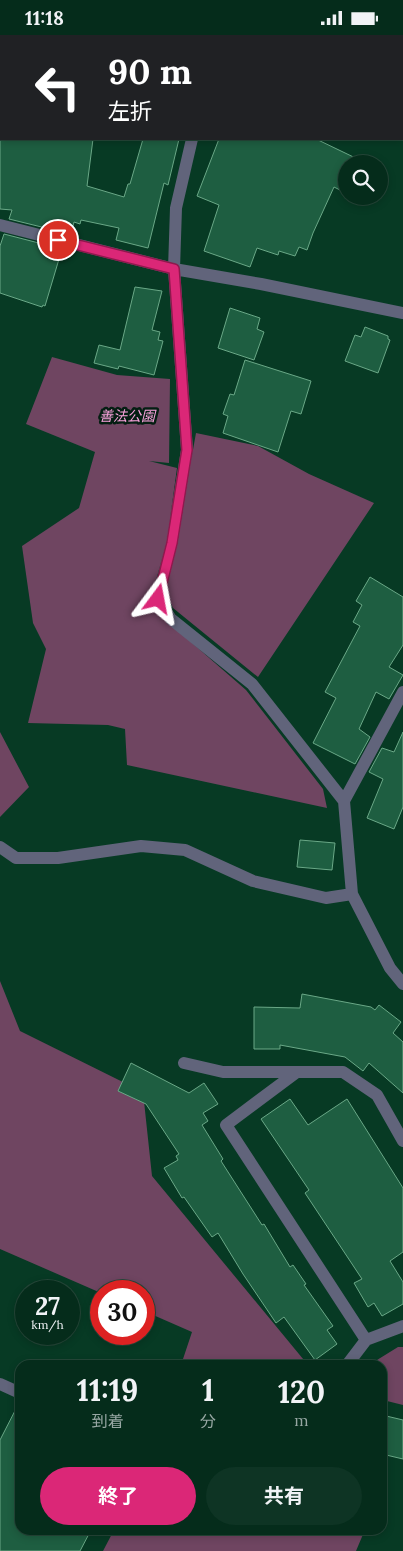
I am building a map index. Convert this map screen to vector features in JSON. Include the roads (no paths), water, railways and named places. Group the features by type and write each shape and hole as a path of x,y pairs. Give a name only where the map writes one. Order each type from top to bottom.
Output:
{"street":[{"path":"192,140 176,208 174,269 187,450 172,543 158,599 171,619 252,684 344,801 352,894 390,968 403,984"},
{"path":"0,225 174,269 261,284 403,313"},
{"path":"344,801 403,692"},
{"path":"0,847 16,858 58,858 141,846 185,850 253,881 326,898 352,894"},
{"path":"184,1063 223,1072 343,1072 377,1095 403,1141"},
{"path":"297,1072 226,1125 366,1340"},
{"path":"351,1360 366,1340 403,1326"},
{"path":"0,1384 15,1391"}],"park label":[{"name":"善法公園","path":"127,416"}]}
